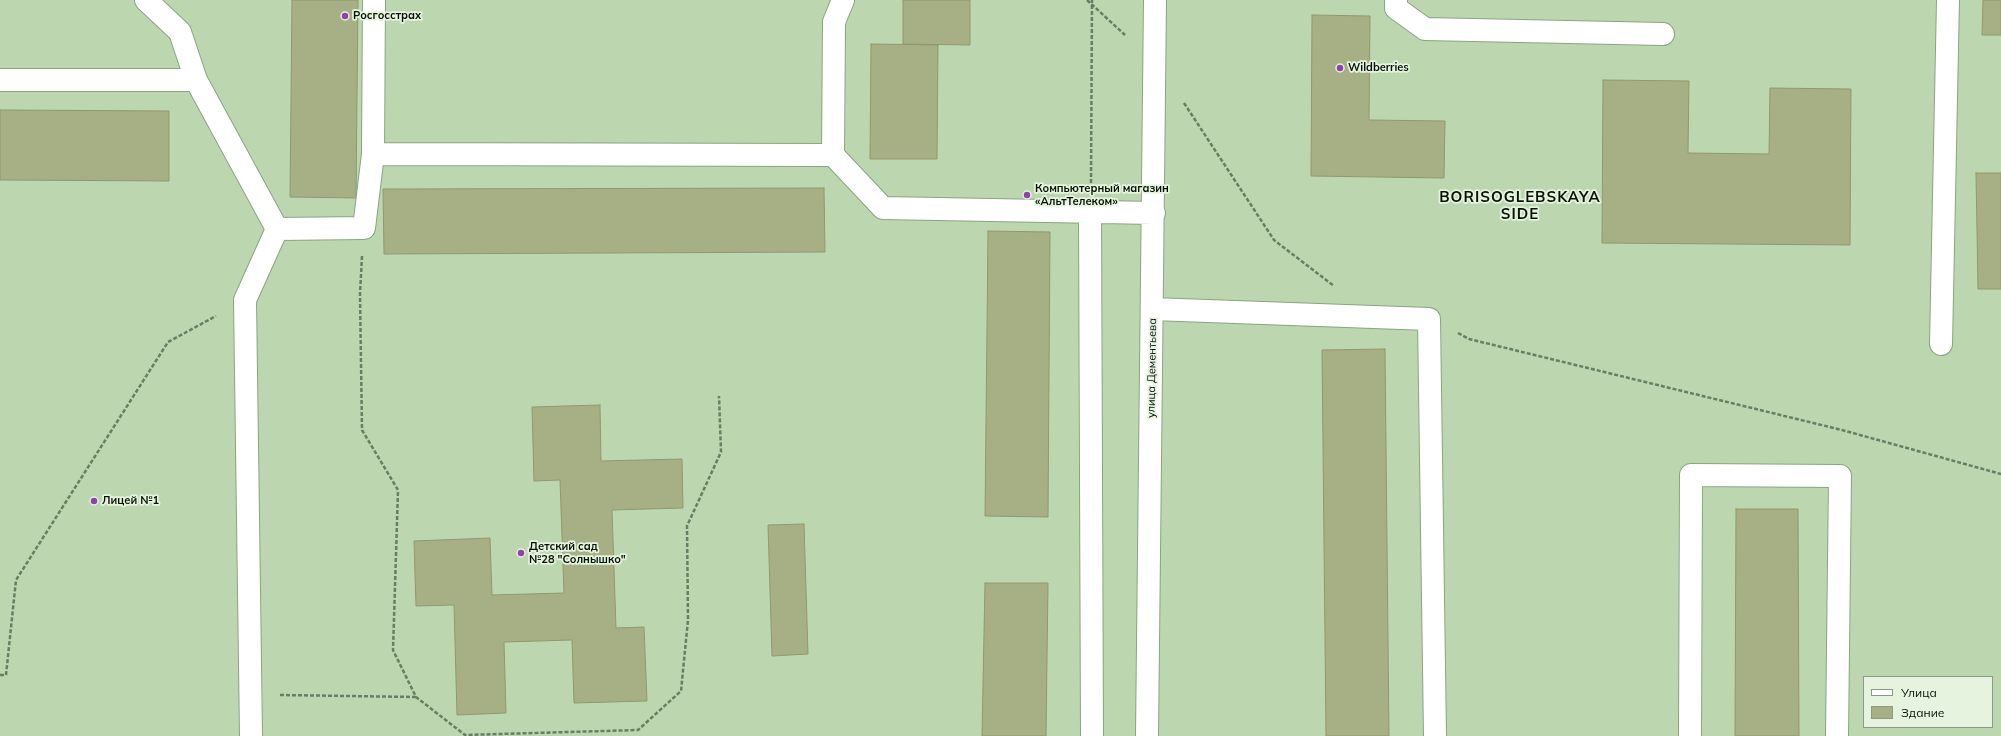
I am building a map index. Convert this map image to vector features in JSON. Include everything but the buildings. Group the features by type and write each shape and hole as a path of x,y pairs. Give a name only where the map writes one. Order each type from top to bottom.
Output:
{"street":[{"path":"146,0 180,32 196,80 277,229"},
{"path":"277,229 364,228 374,154 374,0"},
{"path":"843,0 834,22 833,155 883,208 1090,211 1154,214"},
{"name":"улица Дементьева","path":"1147,736 1154,214 1155,0"},
{"path":"1396,0 1396,8 1425,29 1663,34"},
{"path":"1941,344 1948,0"},
{"path":"0,80 196,80"},
{"path":"374,154 833,155"},
{"path":"1090,211 1092,736"},
{"path":"251,736 245,300 277,229"},
{"path":"1152,309 1429,319 1435,736"},
{"path":"1690,736 1691,475 1840,476 1837,736"}],"path":[{"path":"1087,0 1115,27 1154,58"},
{"path":"1090,211 1092,0"},
{"path":"1181,98 1274,240 1335,286"},
{"path":"364,228 360,294 362,430 398,490 393,650 416,697 465,734 638,730 681,691 688,620 687,526 721,452 719,396"},
{"path":"0,675 6,675 16,580 168,342 245,300"},
{"path":"1429,319 1469,338 1842,430 2001,474"},
{"path":"251,695 416,697"}],"place":[{"name":"Росгосстрах","path":"345,16"},
{"name":"Wildberries","path":"1340,68"},
{"name":"Компьютерный магазин «АльтТелеком»","path":"1027,195"},
{"name":"Лицей №1","path":"94,501"},
{"name":"Детский сад №28 \"Солнышко\"","path":"521,553"}],"district":[{"name":"BORISOGLEBSKAYA SIDE","path":"1520,206"}]}
